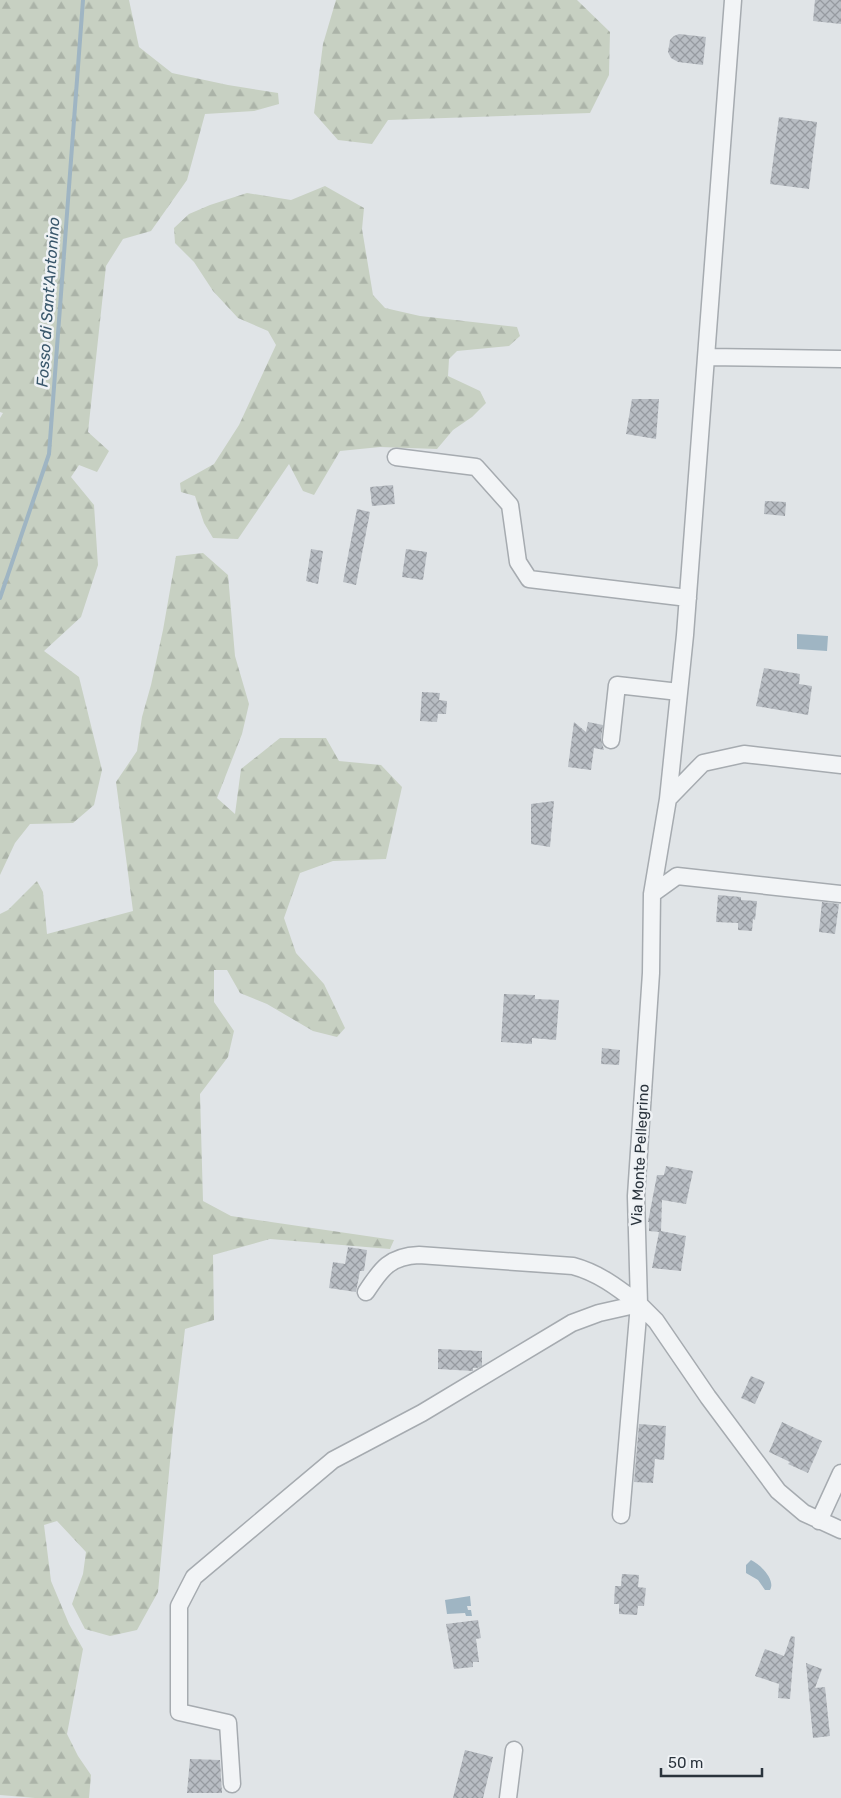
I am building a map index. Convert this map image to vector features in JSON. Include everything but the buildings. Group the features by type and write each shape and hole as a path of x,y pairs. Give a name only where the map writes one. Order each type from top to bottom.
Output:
{"street":[{"name":"Via Monte Pellegrino","path":"621,1515 638,1304 636,1196 651,973 652,894 668,799 688,598 733,0"},
{"path":"706,357 841,359"},
{"path":"396,457 476,467 510,505 518,562 529,579 688,598"},
{"path":"611,740 617,685 679,692"},
{"path":"668,799 703,764 744,754 841,764"},
{"path":"652,894 678,876 841,894"},
{"path":"366,1292 388,1264 404,1257 419,1255 574,1266 590,1271 606,1280 638,1304 656,1321 703,1390 778,1491 800,1510 818,1521 841,1530"},
{"path":"232,1784 228,1723 179,1712 179,1606 194,1578 332,1460 422,1413 572,1323 599,1313 638,1304"},
{"path":"818,1521 841,1473"},
{"path":"508,1798 514,1750"}],"green space":[{"path":"0,0 129,0 139,47 172,73 278,93 279,104 254,111 205,114 187,180 151,231 123,239 106,266 88,432 109,451 97,472 79,465 71,477 94,505 98,565 81,617 44,651 79,677 102,770 94,805 73,823 30,824 15,843 0,875 0,418 3,413 0,412"},
{"path":"336,0 577,0 610,32 609,75 590,113 388,120 372,144 338,140 314,113 323,44"},
{"path":"325,186 364,208 362,229 373,295 385,308 420,316 517,327 520,336 509,346 457,351 449,359 448,376 480,391 486,403 472,417 453,430 437,449 380,447 340,451 314,495 303,491 289,464 238,539 213,538 204,523 195,496 181,492 180,483 214,464 239,425 276,345 268,331 238,318 213,291 194,262 175,243 174,228 189,214 247,193 291,200"},
{"path":"203,553 228,575 235,656 249,704 242,734 217,798 235,814 241,769 280,738 326,738 339,761 381,765 402,787 386,859 333,861 300,873 284,918 296,953 324,984 345,1028 337,1037 313,1031 267,1004 240,993 227,970 214,970 214,1002 234,1031 228,1057 200,1094 203,1201 231,1216 394,1240 390,1249 270,1239 213,1255 214,1320 185,1329 173,1429 158,1592 137,1630 110,1636 85,1629 72,1604 83,1574 86,1552 57,1521 44,1525 51,1581 69,1624 83,1649 67,1734 78,1756 91,1775 89,1798 35,1798 0,1795 0,914 8,910 37,881 43,892 47,934 133,911 116,782 137,751 142,717 163,630 176,556"}],"water":[{"path":"797,634 828,636 827,651 797,649"},
{"path":"751,1560 759,1565 769,1577 771,1582 770,1590 765,1590 758,1580 746,1573 746,1565"},
{"path":"470,1596 471,1606 467,1606 468,1610 471,1610 472,1616 466,1616 465,1613 447,1614 445,1600"}],"waterway":[{"name":"Fosso di Sant'Antonino","path":"0,598 49,454 83,0"}]}
